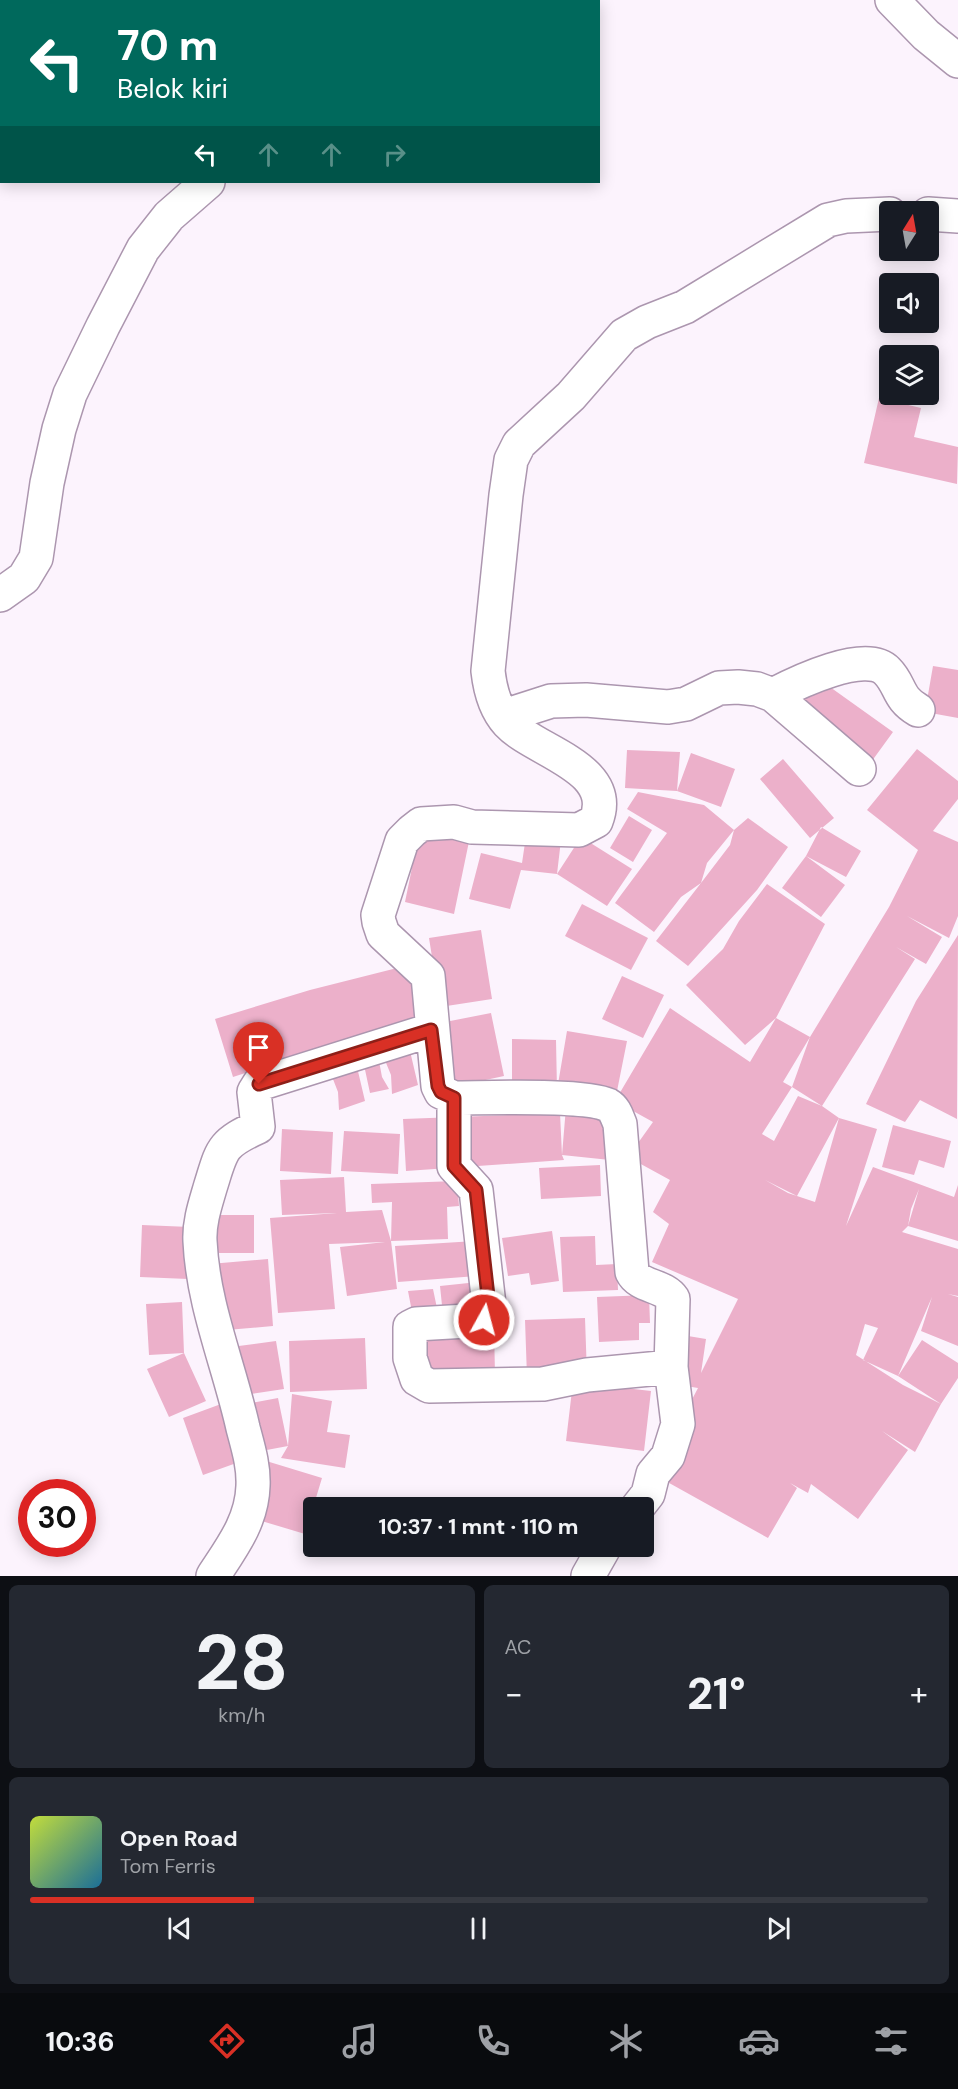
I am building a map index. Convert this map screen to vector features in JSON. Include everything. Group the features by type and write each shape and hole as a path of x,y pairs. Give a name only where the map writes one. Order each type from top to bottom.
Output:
{"street":[{"path":"892,0 926,35 958,61"},
{"path":"0,595 24,578 36,558 47,483 59,429 70,394 103,326 143,249 169,216 207,183"},
{"path":"644,1497 653,1474 668,1456 678,1424 671,1367 674,1299 670,1293 637,1279 632,1272 620,1124 615,1112 609,1106 600,1103 573,1100 454,1098 441,1092 438,1086 431,1030 428,976 383,934 378,915 402,841 421,824 454,822 472,827 579,830 596,821 599,813 600,795 592,782 510,724 490,688 488,671 506,495 511,460 519,444 571,396 624,335 647,322 685,307 828,220 846,216 879,214"},
{"path":"939,215 958,216"},
{"path":"773,695 801,680 834,669 872,663 882,666 889,673 906,704 918,710"},
{"path":"504,716 551,701 586,700 668,707 686,705 720,688 757,689 773,695 859,769"},
{"path":"213,1576 244,1528 245,1516 252,1503 254,1471 241,1416 215,1330 201,1264 202,1215 220,1154 234,1138 258,1127 254,1092 259,1084 431,1030"},
{"path":"454,1098 454,1166 476,1190 490,1314 484,1320 416,1324 410,1327 410,1358 417,1379 429,1386 543,1384 587,1375 671,1367"},
{"path":"588,1576 599,1557"}],"building":[{"path":"879,398 879,405 908,405 921,408 914,437 958,447 957,484 864,463"},
{"path":"933,666 958,670 958,718 925,712"},
{"path":"816,677 893,732 869,765 792,711"},
{"path":"917,749 958,781 958,799 933,831 958,842 958,916 949,938 907,916 942,937 926,964 896,947 915,959 822,1106 792,1087 810,1037 889,907 918,850 867,810"},
{"path":"627,750 680,752 677,791 625,788"},
{"path":"691,753 735,769 721,807 677,791"},
{"path":"783,759 834,818 810,838 760,779"},
{"path":"638,792 704,805 734,830 707,863 701,883 681,897 654,932 615,903 667,833 627,809"},
{"path":"629,816 652,830 633,862 610,848"},
{"path":"748,818 788,847 757,890 688,966 656,941 730,845 734,830"},
{"path":"421,824 472,827 454,914 405,902"},
{"path":"821,827 861,851 846,877 806,856"},
{"path":"526,836 561,840 557,874 521,870 510,909 469,899 481,853 522,863"},
{"path":"581,837 632,869 607,906 557,874"},
{"path":"806,856 845,885 821,917 782,888"},
{"path":"767,884 825,924 776,1018 745,1045 686,985 723,949 739,921"},
{"path":"582,904 648,938 631,970 565,936"},
{"path":"481,930 492,999 440,1007 429,938"},
{"path":"958,935 957,1119 920,1100 905,1122 866,1104 916,1001"},
{"path":"405,966 421,1016 233,1077 215,1019 310,990"},
{"path":"622,976 664,995 643,1038 602,1019"},
{"path":"670,1008 750,1062 776,1018 810,1037 783,1082 792,1087 762,1134 774,1141 798,1096 822,1106 839,1118 877,1129 846,1226 873,1167 954,1197 958,1185 958,1241 908,1226 902,1232 958,1249 958,1296 948,1294 958,1297 958,1346 921,1331 932,1297 898,1376 866,1361 903,1385 941,1404 915,1452 882,1431 908,1450 858,1519 811,1484 808,1493 790,1483 797,1488 768,1538 653,1474 698,1388 674,1384 682,1335 706,1339 701,1373 738,1299 652,1262 669,1224 653,1212 670,1180 628,1157 653,1122 615,1101","holes":["839,1118 815,1202 797,1196","765,1180 797,1196 788,1193","919,1189 908,1226 911,1209","865,1324 878,1328 863,1360 856,1355"]},
{"path":"491,1013 504,1076 453,1087 440,1023"},
{"path":"567,1031 627,1041 615,1101 512,1091 512,1039 556,1040 557,1090"},
{"path":"410,1051 418,1085 392,1094 391,1075 384,1058"},
{"path":"379,1061 382,1077 389,1089 370,1093 364,1065"},
{"path":"357,1067 365,1101 339,1110 338,1092 331,1074"},
{"path":"566,1107 615,1112 610,1160 562,1155"},
{"path":"560,1113 564,1160 406,1171 403,1119"},
{"path":"893,1125 951,1141 944,1168 919,1160 914,1175 882,1167"},
{"path":"282,1129 333,1132 331,1174 280,1171"},
{"path":"344,1131 400,1134 398,1174 341,1171"},
{"path":"600,1165 601,1196 541,1199 539,1168"},
{"path":"344,1177 346,1212 382,1210 391,1241 397,1289 347,1296 340,1247 385,1242 329,1244 335,1309 278,1313 270,1218 337,1213 282,1215 280,1180"},
{"path":"457,1181 459,1206 447,1207 448,1239 391,1241 392,1202 372,1203 371,1184"},
{"path":"202,1215 254,1215 254,1253 202,1253"},
{"path":"142,1225 190,1227 188,1279 140,1277"},
{"path":"552,1231 559,1281 531,1285 529,1273 508,1276 502,1238"},
{"path":"595,1236 596,1265 617,1264 618,1290 563,1292 560,1237"},
{"path":"475,1241 477,1276 398,1282 395,1246"},
{"path":"268,1259 273,1326 215,1331 210,1264"},
{"path":"478,1282 481,1312 443,1315 440,1286"},
{"path":"433,1289 438,1313 413,1317 408,1291"},
{"path":"649,1295 650,1323 639,1323 639,1340 599,1342 597,1297"},
{"path":"182,1302 184,1353 149,1355 146,1304"},
{"path":"585,1318 587,1375 527,1377 525,1320"},
{"path":"494,1327 495,1375 427,1377 426,1329"},
{"path":"365,1338 367,1389 290,1392 289,1341"},
{"path":"922,1340 958,1363 958,1378 941,1404 898,1376"},
{"path":"276,1341 284,1389 238,1396 231,1347"},
{"path":"184,1353 206,1401 169,1417 147,1369"},
{"path":"573,1382 651,1391 644,1451 566,1441"},
{"path":"292,1394 332,1401 327,1432 350,1435 345,1468 281,1458 288,1446"},
{"path":"278,1398 288,1446 256,1452 246,1404"},
{"path":"221,1404 242,1461 203,1475 183,1418"},
{"path":"263,1460 322,1478 316,1497 303,1497 303,1533 245,1516"}],"route":[{"path":"259,1084 431,1030 438,1086 441,1092 454,1098 454,1166 467,1177 476,1190 490,1314 484,1320"}]}
